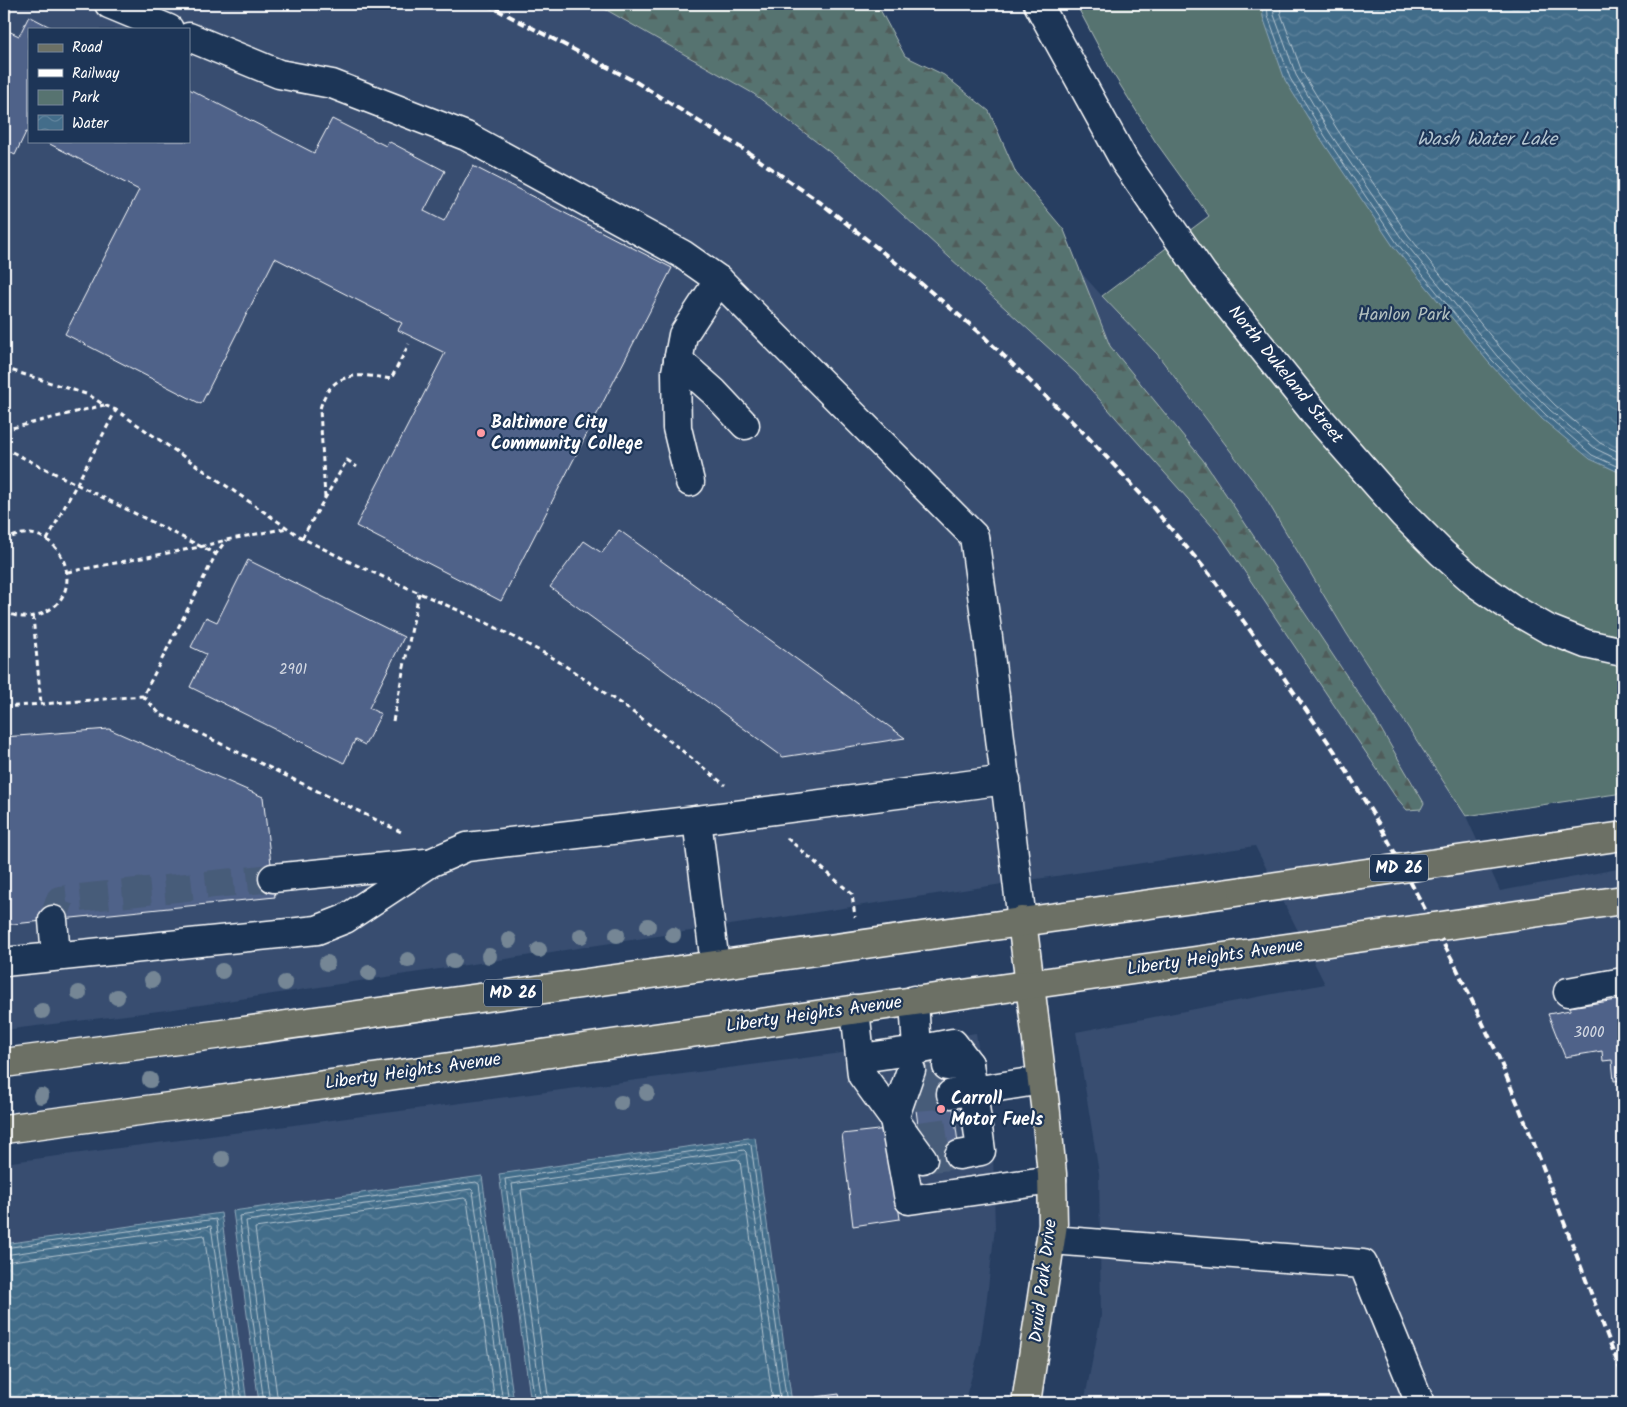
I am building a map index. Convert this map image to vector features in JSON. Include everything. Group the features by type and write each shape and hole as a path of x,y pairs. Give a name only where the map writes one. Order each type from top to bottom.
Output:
{"main road":[{"name":"MD 26","path":"4,1064 1623,836"},
{"name":"Liberty Heights Avenue","path":"4,1129 1623,900"},
{"name":"Druid Park Drive","path":"1022,920 1042,1080 1052,1180 1053,1224 1026,1403"}],"street":[{"path":"109,4 168,28"},
{"name":"North Dukeland Street","path":"1038,4 1125,162 1198,267 1317,416 1403,514 1442,554 1477,584 1513,609 1548,628 1586,644 1623,652"},
{"path":"190,37 279,74 332,84 466,136 682,254 718,280 974,536 1022,920"},
{"path":"690,482 678,428 676,372 683,336 718,280"},
{"path":"678,360 714,392 745,426"},
{"path":"4,962 317,930 345,919 430,863 467,848 1006,780"},
{"path":"697,820 715,964"},
{"path":"273,878 430,863"},
{"path":"54,920 56,956"},
{"path":"1568,992 1623,982"},
{"path":"914,1000 914,1060 894,1119 909,1200 1052,1180"},
{"path":"855,1009 862,1075 894,1119 921,1148"},
{"path":"861,1058 914,1060 953,1043 962,1092 964,1137"},
{"path":"962,1092 1042,1080"},
{"path":"894,1119 914,1097"},
{"path":"1052,1240 1363,1264 1420,1403"}],"path":[{"path":"325,498 320,409 324,395 337,380 366,374 391,378 409,344"},
{"path":"4,368 89,395 116,410 302,538 352,563 489,624 555,659 640,717 708,771 852,894 859,944"},
{"path":"4,430 104,405"},
{"path":"47,540 116,410"},
{"path":"4,448 216,554"},
{"path":"302,538 347,460 357,467"},
{"path":"4,524 10,538"},
{"path":"68,572 288,528"},
{"path":"4,542 22,534 47,540 61,554 68,572 67,584 62,596 55,606 45,613 21,617 4,610"},
{"path":"143,696 216,554 226,540"},
{"path":"392,721 419,593"},
{"path":"34,616 41,704"},
{"path":"4,707 143,696"},
{"path":"143,696 160,714 401,832"}],"shaded area":[{"name":"Baltimore City Community College","path":"4,4 769,4 1017,201 1156,354 1263,494 1347,634 1466,816 1500,891 1623,868 1623,1403 1084,1403 1101,1316 1099,1173 1076,1032 1325,984 1255,846 167,1010 4,1030"},
{"path":"976,1033 993,1152 995,1228 979,1351 964,1403 4,1403 4,1163 827,1055"}],"green space":[{"path":"596,4 877,4 905,56 944,75 989,111 1016,173 1064,230 1110,346 1203,460 1374,717 1424,803 1421,809 1407,810 1395,796 1220,535 1076,373 857,173 754,94"},
{"name":"Hanlon Park","path":"1076,4 1623,4 1623,793 1466,816 1347,634 1263,494 1157,354 1102,296 1209,216 1155,141 1112,72"}],"water":[{"name":"Wash Water Lake","path":"1262,4 1623,4 1623,474 1590,459 1542,419 1489,363 1393,246 1321,139 1285,80 1263,17"},
{"path":"755,1137 792,1403 531,1403 499,1174"},
{"path":"482,1176 514,1403 259,1403 233,1211"},
{"path":"221,1213 247,1403 4,1403 4,1244"}],"building":[{"path":"4,7 11,11 4,26"},
{"path":"29,16 52,28 28,28 28,133 26,132 15,155 4,149 4,29 19,36"},
{"path":"190,90 314,153 332,119 386,146 388,141 445,171 424,211 444,221 473,166 672,268 501,601 356,526 445,353 398,330 402,323 275,258 201,404 65,334 139,190 46,142 190,142"},
{"path":"619,530 905,738 783,757 550,587 584,541 602,553"},
{"path":"248,560 404,637 369,708 381,714 365,745 355,740 344,763 190,687 206,654 191,647 206,617 217,622"},
{"path":"109,729 263,797 275,897 4,925 4,737"},
{"path":"1623,999 1623,1080 1614,1081 1612,1060 1603,1061 1602,1051 1565,1057 1548,1014 1570,1010 1570,1007"},
{"path":"946,1053 961,1165 924,1170 909,1057"},
{"path":"887,1129 900,1219 853,1226 842,1134"},
{"path":"839,1394 841,1403 816,1403 816,1397"}],"tunnel":[{"path":"53,920 60,900 273,878"},
{"path":"911,1070 947,1066"},
{"path":"914,1097 951,1094"},
{"path":"919,1136 957,1131"},
{"path":"923,1159 959,1155"}],"railway":[{"path":"486,4 636,82 743,149 821,203 979,332 1087,436 1149,503 1211,576 1335,752 1382,829 1456,967 1496,1051 1533,1141 1623,1377"}],"place":[{"name":"Baltimore City Community College","path":"481,433"},
{"name":"Carroll Motor Fuels","path":"941,1109"}]}
